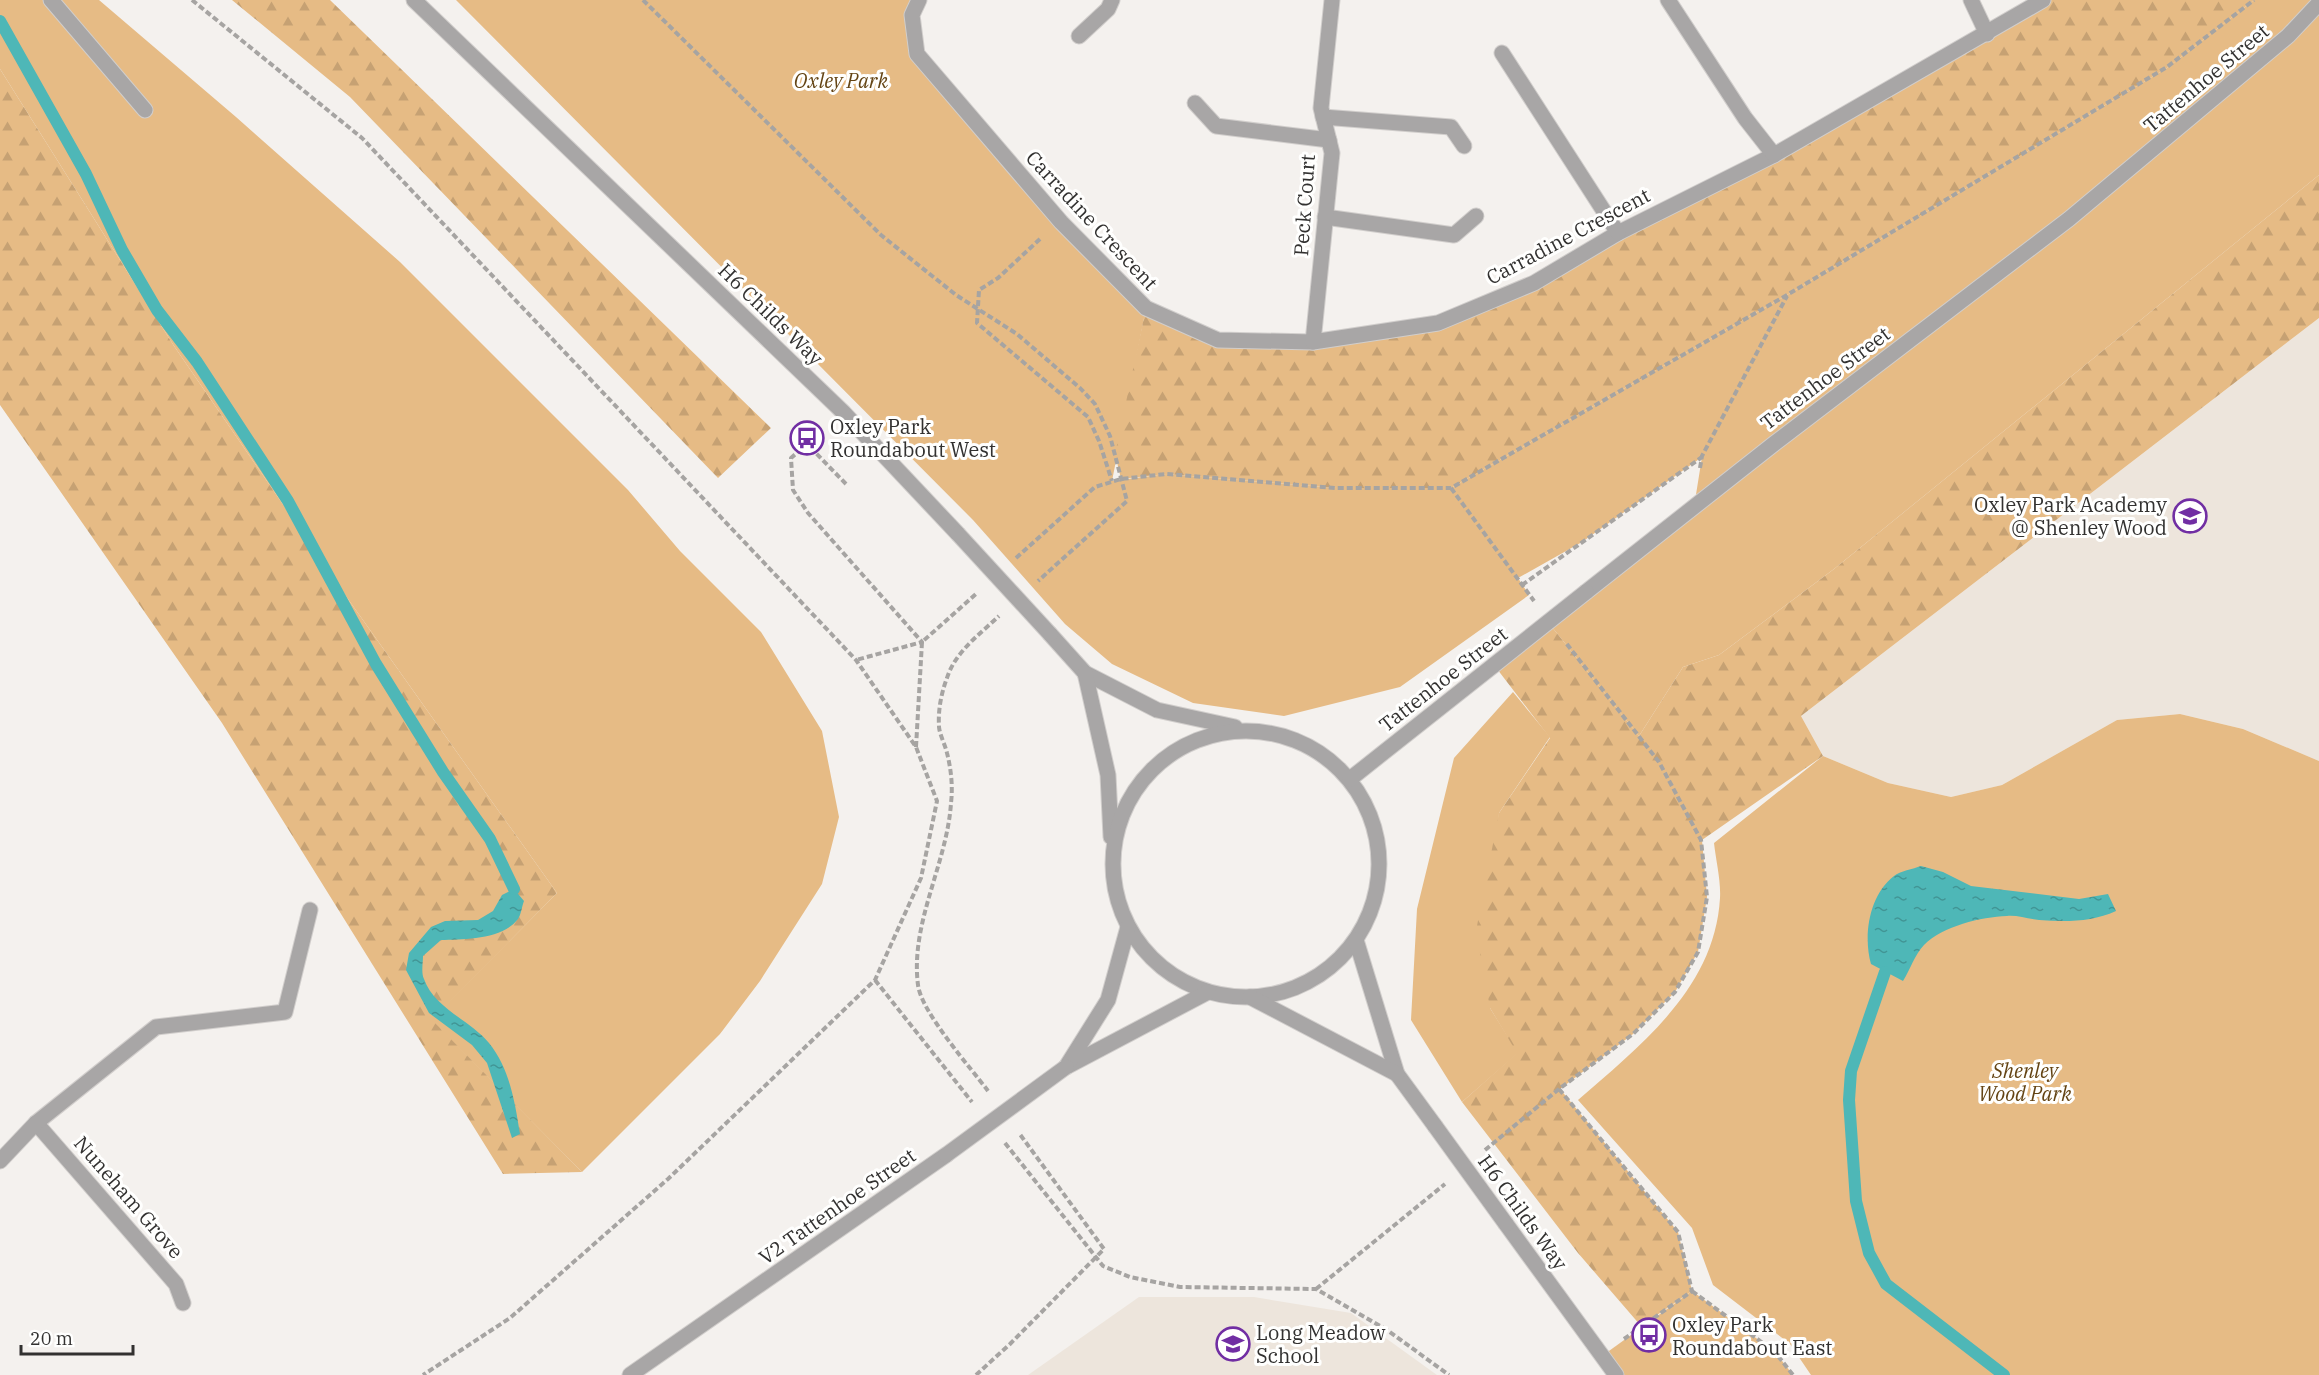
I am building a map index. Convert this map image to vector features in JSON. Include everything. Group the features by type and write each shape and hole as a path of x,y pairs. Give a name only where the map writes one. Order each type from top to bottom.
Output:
{"street":[{"path":"51,0 145,110"},
{"name":"H6 Childs Way","path":"414,0 844,413 1085,673 1156,710 1243,729"},
{"name":"Carradine Crescent","path":"919,0 912,15 917,54 1061,222 1146,308 1218,340 1313,342 1438,323 1534,283 1618,233 1774,155 2043,0"},
{"path":"1079,36 1108,9 1112,0"},
{"name":"Peck Court","path":"1313,342 1332,153 1321,108 1332,0"},
{"path":"1668,0 1745,118 1774,155"},
{"path":"1971,0 1987,34"},
{"name":"Tattenhoe Street","path":"1350,778 1694,507 2069,219 2288,36 2319,3"},
{"path":"1502,53 1618,233"},
{"path":"1195,103 1216,126 1329,140"},
{"path":"1323,117 1451,127 1464,146"},
{"path":"1325,217 1454,235 1476,216"},
{"name":"H6 Childs Way","path":"1085,673 1108,776 1112,867"},
{"path":"1243,729 1283,734 1320,751 1350,778 1372,816 1380,858 1375,901 1356,940 1327,970 1291,990 1250,998 1208,992 1176,978 1149,956 1128,927 1117,898 1112,867 1118,825 1136,787 1165,757 1202,737 1243,729"},
{"path":"0,1161 36,1123 156,1027 285,1012 310,910"},
{"name":"V2 Tattenhoe Street","path":"1066,1067 1108,1000 1128,927"},
{"name":"H6 Childs Way","path":"1356,940 1397,1074 1616,1375"},
{"name":"V2 Tattenhoe Street","path":"630,1375 946,1155 1066,1067 1208,992"},
{"name":"H6 Childs Way","path":"1250,998 1397,1074"},
{"name":"Nuneham Grove","path":"36,1123 176,1284 183,1303"}],"path":[{"path":"192,0 362,138 856,660 916,747 937,801 921,878 875,980 668,1179 510,1318 423,1375"},
{"path":"643,0 881,235 919,267 1057,366 1095,404 1110,436 1127,501 1033,586"},
{"path":"1012,562 1095,487 1120,479 1166,474 1336,488 1451,488 1788,295 2167,68 2254,0"},
{"path":"1061,222 998,278 979,290 977,323 1088,417 1099,441 1112,481"},
{"path":"1694,507 1702,456 1788,295"},
{"path":"846,484 807,444 791,458 794,490 808,513 922,642 916,747"},
{"path":"1522,585 1702,456"},
{"path":"1451,488 1536,603"},
{"path":"856,660 922,642 979,591"},
{"path":"991,1095 928,1009 918,987 917,962 927,909 944,847 951,806 951,775 939,728 940,701 947,675 961,653 1007,609"},
{"path":"1478,1156 1559,1089 1633,1035 1675,992 1698,952 1707,897 1701,840 1659,762 1564,640"},
{"path":"875,980 978,1110"},
{"path":"1559,1089 1678,1232 1692,1291 1775,1352 1793,1375"},
{"path":"975,1375 1010,1344 1104,1249 1012,1124"},
{"path":"1000,1137 1103,1266 1130,1277 1180,1287 1316,1289 1387,1330 1449,1375"},
{"path":"1316,1289 1451,1178"},
{"path":"1602,1356 1692,1291"}],"shaded area":[{"name":"Oxley Park Academy @ Shenley Wood","path":"2319,318 2319,761 2243,729 2180,714 2117,720 2002,785 1951,797 1888,783 1823,756 1801,716"},
{"name":"Long Meadow School","path":"1139,1297 1254,1297 1351,1313 1437,1375 1028,1375"}],"green space":[{"path":"0,0 99,0 400,262 628,490 680,551 761,632 822,731 839,817 822,884 760,981 720,1034 582,1172 431,1020 557,893 348,599 174,346 0,69"},
{"path":"232,0 330,0 771,428 718,478 350,97"},
{"name":"Oxley Park","path":"456,0 919,0 917,54 1146,308 1112,481 1166,474 1336,488 1451,488 1787,295 2167,68 2254,0 2319,0 2319,175 1834,569 1719,655 1683,667 1639,736 1548,622 1694,507 1702,457 1582,542 1518,578 1529,595 1400,687 1284,716 1193,703 1112,664 1065,624 973,520"},
{"path":"2043,0 2254,0 2167,68 1787,295 1451,488 1336,488 1166,474 1121,479 1115,454 1146,308 1218,340 1313,342 1438,323 1534,283"},
{"path":"0,69 174,346 348,599 557,893 432,1020 582,1172 503,1174 222,723 0,405"},
{"path":"2319,175 2319,318 1801,716 1823,756 1702,840 1707,897 1698,952 1675,992 1633,1034 1560,1089 1678,1232 1692,1291 1641,1326 1578,1253 1462,1102 1517,1053 1490,1008 1476,931 1499,813 1550,738 1494,665 1548,622 1639,736 1683,667 1719,655 1834,569"},
{"path":"1513,692 1550,737 1499,813 1490,1008 1518,1053 1462,1102 1411,1020 1417,909 1454,758"},
{"name":"Shenley Wood Park","path":"2180,714 2243,729 2319,761 2319,1375 1811,1375 1790,1344 1713,1285 1692,1228 1578,1100 1626,1058 1670,1013 1689,987 1704,960 1715,930 1720,898 1714,843 1823,756 1888,783 1951,797 2002,785 2117,720"},
{"path":"1692,1291 1775,1352 1793,1375 1616,1375 1602,1356"}],"water":[{"path":"1921,866 1943,872 1971,886 2079,899 2108,894 2116,911 2079,920 2039,920 2011,916 1986,918 1963,924 1941,933 1924,945 1903,981 1871,964 1868,929 1874,905 1886,884 1897,874"},
{"path":"514,889 524,901 519,917 511,926 493,935 441,940 423,956 422,968 424,979 436,998 489,1043 502,1064 514,1098 520,1134 512,1138 487,1063 472,1045 429,1013 406,970 409,953 431,927 445,921 478,920 493,911 502,895"}],"waterway":[{"path":"0,21 86,174 122,250 157,310 197,362 288,501 376,664 443,772 490,839 514,889"},
{"path":"1885,972 1851,1071 1849,1100 1856,1201 1869,1253 1886,1284 2004,1375"}],"place":[{"name":"Oxley Park Roundabout West","path":"807,438"},
{"name":"Oxley Park Academy @ Shenley Wood","path":"2190,516"},
{"name":"Oxley Park Roundabout East","path":"1649,1335"},
{"name":"Long Meadow School","path":"1233,1344"}]}
